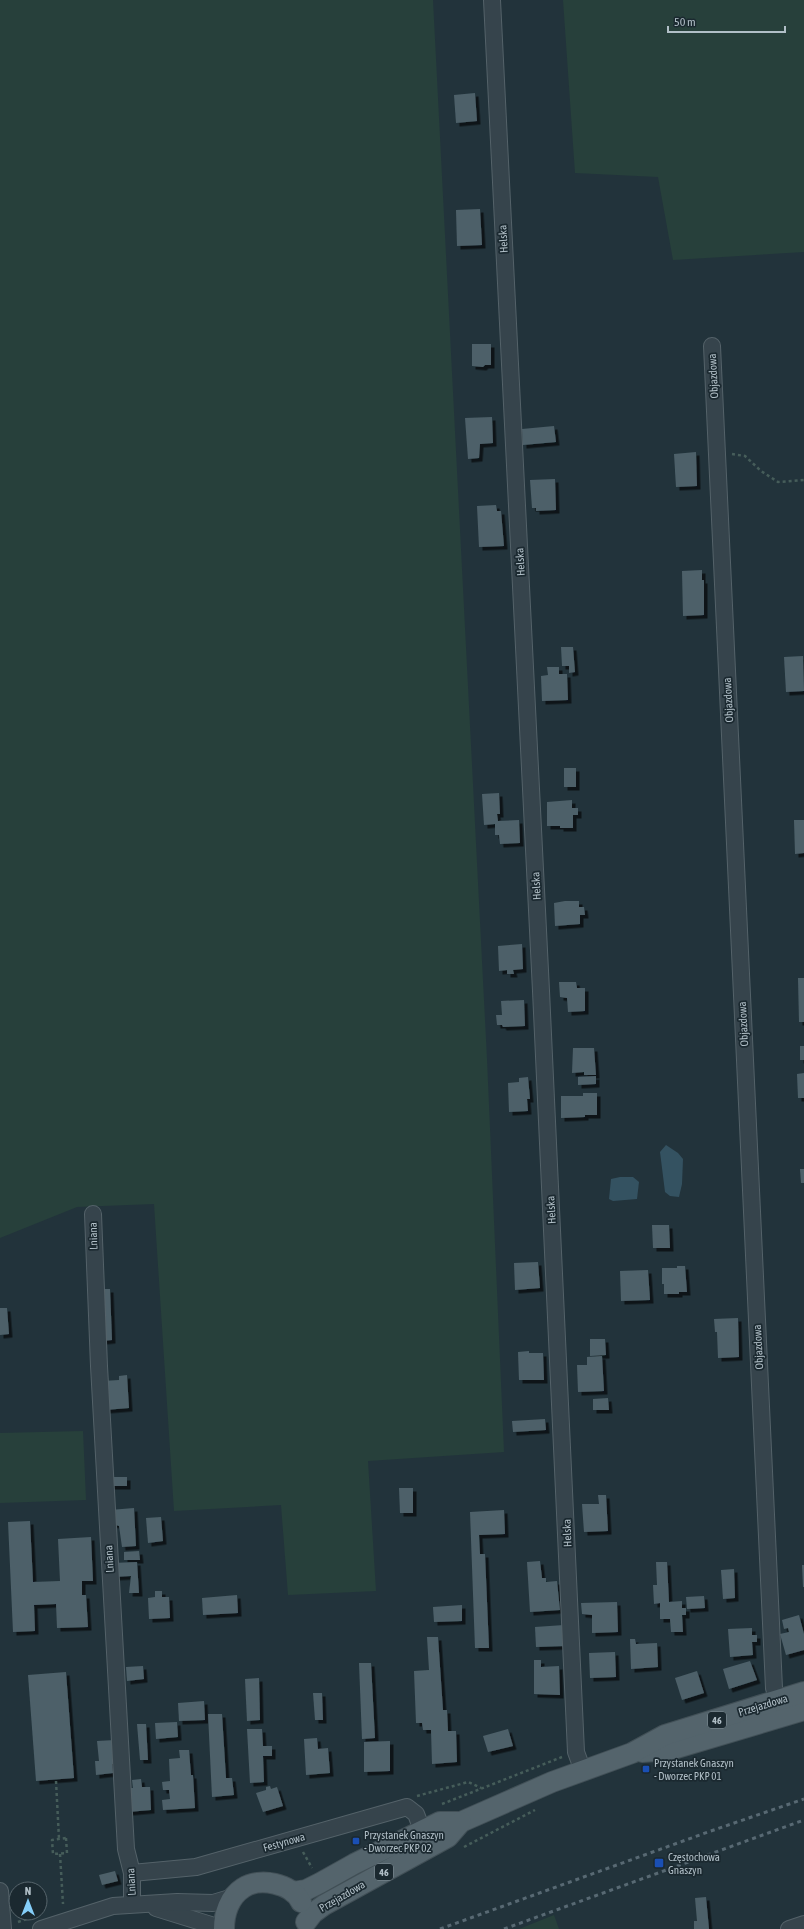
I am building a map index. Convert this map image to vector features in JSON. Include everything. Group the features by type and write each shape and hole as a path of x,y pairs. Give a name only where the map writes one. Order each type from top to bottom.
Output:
{"main road":[{"name":"Przejazdowa","path":"293,1892 306,1890 354,1864 440,1822 461,1822 552,1782 632,1753 665,1735 804,1692"},
{"name":"Przejazdowa","path":"632,1753 670,1750 804,1710"},
{"name":"Przejazdowa","path":"305,1926 313,1913 324,1905 448,1837 461,1822"},
{"path":"224,1929 226,1912 233,1897 243,1887 269,1882 282,1886 293,1892"},
{"name":"46","path":"293,1892 300,1900 305,1926"}],"street":[{"name":"Helska","path":"492,0 541,991 576,1752 583,1771"},
{"name":"Objazdowa","path":"712,346 774,1688 778,1701"},
{"name":"Lniana","path":"92,1214 126,1849 139,1905"},
{"path":"728,1733 741,1736 804,1716"},
{"name":"Festynowa","path":"132,1873 196,1867 407,1807 416,1814 422,1830"},
{"path":"0,1891 3,1929"},
{"path":"41,1929 113,1906 177,1902 213,1903 233,1897"},
{"path":"139,1905 207,1922 224,1929"},
{"path":"789,1929 804,1924"}],"path":[{"path":"716,451 745,456 761,471 778,482 804,480"},
{"path":"56,1781 59,1839"},
{"path":"463,1848 530,1814 540,1806"},
{"path":"66,1838 67,1853 53,1854 52,1840 59,1839 66,1838"},
{"path":"302,1849 320,1883"},
{"path":"60,1854 63,1904"}],"green space":[{"path":"0,0 433,0 487,1059 504,1452 368,1461 376,1591 288,1595 281,1505 174,1511 154,1204 77,1207 0,1238"},
{"path":"563,0 804,0 804,252 673,260 658,177 575,173"},
{"path":"83,1431 86,1500 0,1503 0,1433"},
{"path":"554,1915 559,1929 519,1929"}],"water":[{"path":"666,1145 678,1153 683,1159 682,1184 679,1197 670,1196 665,1192 660,1152"},
{"path":"633,1177 639,1182 637,1199 613,1201 609,1199 611,1179"}],"building":[{"path":"475,93 477,121 456,123 454,95"},
{"path":"480,209 482,245 457,246 456,210"},
{"path":"472,344 491,344 491,365 485,365 483,367 472,366"},
{"path":"492,417 493,443 480,444 479,458 468,459 465,418"},
{"path":"554,426 556,442 523,445 522,429"},
{"path":"696,452 697,486 676,487 674,454"},
{"path":"555,479 556,510 536,511 536,508 532,508 530,480"},
{"path":"496,505 497,511 501,511 504,546 479,547 477,506"},
{"path":"702,570 702,580 704,580 704,615 683,616 682,571"},
{"path":"561,647 573,647 575,672 569,673 569,666 562,666"},
{"path":"803,656 804,691 786,692 784,657"},
{"path":"547,667 559,667 559,674 567,674 568,700 542,701 541,676 548,675"},
{"path":"564,768 576,768 576,787 564,787"},
{"path":"499,793 500,814 497,814 498,821 519,820 520,843 500,844 499,835 495,835 495,824 484,825 482,794"},
{"path":"572,800 572,808 578,808 578,815 573,815 573,828 547,826 547,802"},
{"path":"794,820 804,820 804,853 795,854"},
{"path":"579,901 579,907 584,907 585,915 580,915 580,924 555,926 554,903"},
{"path":"522,944 523,969 513,970 514,974 507,974 507,970 499,971 498,946"},
{"path":"798,978 804,978 804,1022 799,1022"},
{"path":"559,982 576,982 577,988 585,988 585,1011 568,1012 567,998 560,997"},
{"path":"524,1000 525,1026 503,1027 502,1025 497,1025 496,1015 502,1015 501,1001"},
{"path":"800,1046 804,1046 804,1060 800,1060"},
{"path":"573,1048 594,1048 596,1075 584,1075 584,1072 572,1073"},
{"path":"804,1073 804,1098 798,1098 797,1074"},
{"path":"596,1076 596,1084 578,1085 578,1077"},
{"path":"528,1077 530,1099 527,1099 528,1111 509,1112 508,1083 519,1082 519,1078"},
{"path":"583,1093 597,1093 597,1115 561,1118 561,1096 583,1096"},
{"path":"800,1169 804,1169 804,1183 801,1183"},
{"path":"652,1225 669,1225 670,1248 653,1248"},
{"path":"538,1262 540,1288 515,1290 514,1263"},
{"path":"677,1266 685,1266 687,1292 679,1292 679,1294 664,1294 664,1284 662,1284 662,1268 677,1268"},
{"path":"648,1270 650,1300 621,1301 620,1271"},
{"path":"99,1289 110,1289 112,1340 102,1341"},
{"path":"0,1308 7,1308 9,1334 0,1335"},
{"path":"738,1318 739,1357 718,1358 717,1332 715,1332 714,1319"},
{"path":"590,1339 605,1339 606,1355 590,1356"},
{"path":"529,1351 529,1353 543,1353 544,1380 519,1380 518,1352"},
{"path":"602,1356 604,1391 578,1392 577,1365 587,1365 587,1357"},
{"path":"127,1375 129,1408 105,1410 103,1381 119,1380 119,1376"},
{"path":"608,1398 609,1410 593,1410 593,1399"},
{"path":"545,1419 546,1430 513,1432 512,1421"},
{"path":"110,1477 127,1477 127,1486 110,1486"},
{"path":"399,1488 413,1488 413,1513 400,1513"},
{"path":"598,1495 606,1495 608,1531 584,1532 582,1504 599,1504"},
{"path":"134,1508 136,1546 122,1547 119,1526 113,1524 110,1510"},
{"path":"504,1510 505,1534 479,1535 480,1554 485,1554 489,1648 475,1648 470,1512"},
{"path":"161,1517 163,1541 148,1543 146,1518"},
{"path":"30,1521 33,1582 60,1581 58,1539 91,1537 93,1581 82,1581 82,1595 86,1595 88,1627 57,1628 56,1604 34,1605 35,1631 13,1632 8,1522"},
{"path":"139,1551 140,1560 124,1560 124,1552"},
{"path":"540,1561 542,1578 546,1578 546,1582 557,1581 560,1610 530,1612 527,1562"},
{"path":"137,1562 139,1593 129,1593 131,1576 113,1577 112,1563"},
{"path":"656,1562 667,1562 669,1602 682,1601 682,1608 686,1608 686,1615 682,1615 683,1632 671,1632 670,1619 660,1619 660,1603 654,1604 653,1585 657,1585"},
{"path":"802,1565 804,1565 804,1587 803,1587"},
{"path":"734,1569 735,1598 723,1599 721,1570"},
{"path":"155,1591 162,1591 162,1597 169,1597 170,1618 149,1619 148,1598 155,1597"},
{"path":"237,1595 238,1613 203,1615 202,1598"},
{"path":"704,1596 705,1608 687,1609 686,1597"},
{"path":"617,1602 618,1632 592,1633 592,1615 582,1614 581,1603"},
{"path":"462,1605 462,1621 434,1622 433,1607"},
{"path":"799,1615 804,1634 804,1650 786,1655 780,1634 789,1632 788,1628 784,1629 782,1620"},
{"path":"564,1625 565,1646 536,1647 535,1627"},
{"path":"752,1628 752,1635 757,1635 757,1642 752,1642 753,1655 730,1657 728,1629"},
{"path":"427,1637 438,1637 443,1710 447,1710 448,1731 456,1731 457,1762 432,1764 431,1730 423,1730 422,1723 416,1723 414,1671 429,1670"},
{"path":"630,1639 635,1639 636,1644 657,1643 658,1667 631,1669"},
{"path":"615,1652 616,1677 590,1678 589,1653"},
{"path":"534,1660 541,1660 541,1667 559,1666 560,1695 534,1694"},
{"path":"750,1661 757,1680 729,1689 723,1669"},
{"path":"359,1663 371,1663 375,1738 362,1739"},
{"path":"143,1666 144,1679 127,1681 126,1667"},
{"path":"697,1671 704,1693 682,1700 675,1678"},
{"path":"66,1672 74,1778 36,1781 28,1675"},
{"path":"259,1678 260,1720 247,1721 245,1679"},
{"path":"313,1693 322,1693 323,1720 315,1720"},
{"path":"204,1701 205,1720 179,1721 178,1703"},
{"path":"208,1714 222,1714 226,1778 232,1778 234,1795 212,1797"},
{"path":"177,1722 178,1737 156,1739 155,1723"},
{"path":"137,1724 146,1724 148,1760 140,1760"},
{"path":"247,1729 262,1729 263,1746 272,1746 272,1756 263,1756 264,1782 250,1783"},
{"path":"508,1729 513,1746 488,1752 483,1736"},
{"path":"317,1738 318,1749 328,1748 330,1773 306,1775 304,1739"},
{"path":"115,1740 117,1764 112,1764 113,1773 96,1775 95,1761 99,1761 97,1741"},
{"path":"390,1741 390,1771 364,1772 364,1742"},
{"path":"179,1750 189,1750 191,1775 193,1775 195,1808 163,1810 162,1800 170,1799 169,1790 163,1790 162,1782 170,1781 169,1759 180,1758"},
{"path":"141,1779 142,1787 150,1787 151,1810 128,1812 126,1788 133,1788 132,1780"},
{"path":"270,1786 271,1789 277,1787 283,1806 263,1812 256,1793 266,1790 266,1787"},
{"path":"115,1871 118,1881 102,1885 99,1875"},
{"path":"706,1897 709,1929 694,1929 694,1921 697,1921 695,1898"}],"railway":[{"path":"440,1929 708,1832 804,1799"},
{"path":"504,1929 804,1820"}],"place":[{"name":"Przystanek Gnaszyn - Dworzec PKP 01","path":"646,1769"},
{"name":"Przystanek Gnaszyn - Dworzec PKP 02","path":"356,1841"},
{"name":"Częstochowa Gnaszyn","path":"659,1863"}]}
